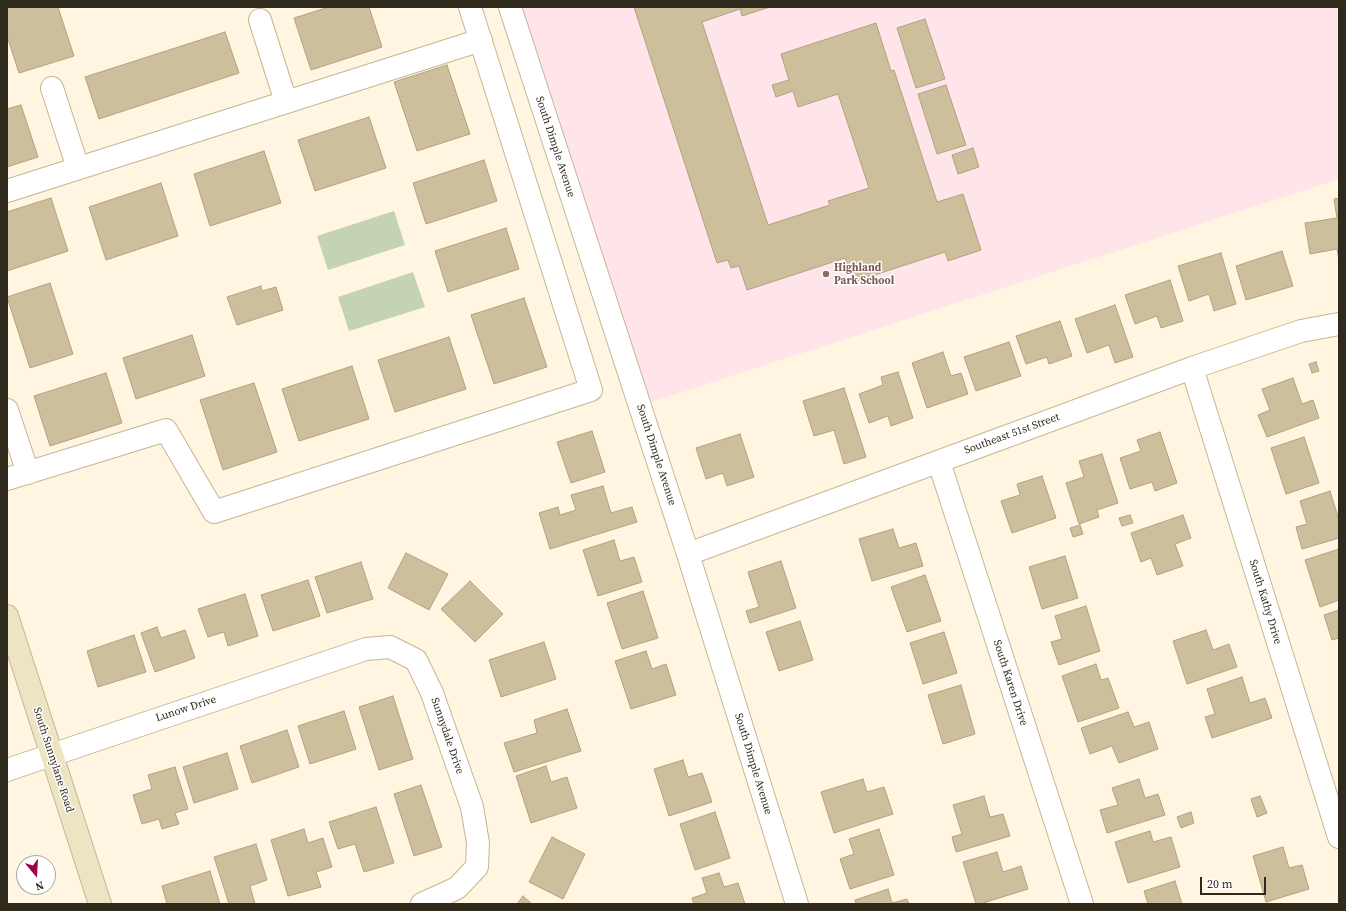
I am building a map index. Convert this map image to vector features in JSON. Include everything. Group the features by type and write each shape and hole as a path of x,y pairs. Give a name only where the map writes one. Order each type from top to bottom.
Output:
{"main road":[{"name":"South Sunnylane Road","path":"7,616 100,904"}],"street":[{"path":"7,479 166,430 214,512 591,390 470,7"},
{"name":"South Dimple Avenue","path":"510,7 688,554 797,904"},
{"path":"260,20 286,102"},
{"path":"7,191 481,40"},
{"path":"52,88 78,168"},
{"name":"Southeast 51st Street","path":"688,554 1192,368 1302,331 1339,324"},
{"name":"South Kathy Drive","path":"1192,368 1339,837"},
{"path":"7,410 28,473"},
{"name":"South Karen Drive","path":"939,462 1082,904"},
{"name":"Sunnydale Drive","path":"366,649 390,647 416,660 432,693 472,807 478,843 477,867 457,888 422,904"},
{"name":"Lunow Drive","path":"7,770 366,649"}],"shaded area":[{"name":"Highland Park School","path":"520,7 1339,7 1339,179 648,403"}],"green space":[{"path":"394,211 405,245 328,270 317,236"},
{"path":"413,272 425,307 349,331 338,297"}],"building":[{"path":"7,7 58,7 74,56 19,73 7,36"},
{"path":"329,7 369,7 382,47 311,70 294,18"},
{"path":"634,7 770,7 742,16 740,9 702,22 768,225 830,205 828,201 869,188 838,94 798,107 793,91 776,97 772,85 789,80 781,54 876,23 891,71 894,70 937,202 963,194 981,250 948,261 945,252 853,282 845,258 747,290 739,266 731,268 728,260 717,263"},
{"path":"925,19 945,79 916,88 897,28"},
{"path":"225,32 239,73 99,119 85,77"},
{"path":"447,65 470,134 417,151 394,82"},
{"path":"946,85 966,145 937,154 918,94"},
{"path":"21,105 38,157 7,167 7,109"},
{"path":"369,117 386,168 315,191 298,140"},
{"path":"973,148 979,167 958,174 952,155"},
{"path":"264,151 281,203 210,226 194,174"},
{"path":"484,160 497,201 426,224 413,183"},
{"path":"161,183 178,236 106,260 89,207"},
{"path":"51,198 68,251 7,271 7,212"},
{"path":"1339,198 1339,260 1337,249 1310,254 1305,223 1337,218 1334,199"},
{"path":"506,228 519,269 448,292 435,251"},
{"path":"1282,251 1293,286 1246,300 1236,266"},
{"path":"1221,253 1236,304 1214,311 1209,294 1189,301 1178,266"},
{"path":"1170,280 1183,321 1161,328 1157,316 1135,324 1125,295"},
{"path":"50,283 73,354 30,368 7,297"},
{"path":"261,286 262,291 276,287 283,310 237,325 227,297"},
{"path":"524,298 547,367 494,384 471,315"},
{"path":"1115,305 1133,357 1115,363 1109,345 1087,353 1075,319"},
{"path":"1060,321 1072,356 1049,364 1047,357 1026,364 1016,336"},
{"path":"192,335 205,376 136,399 123,358"},
{"path":"449,337 466,389 395,412 378,360"},
{"path":"1009,342 1021,376 976,391 964,357"},
{"path":"943,352 951,376 961,373 968,394 927,408 912,363"},
{"path":"1316,362 1319,371 1312,373 1309,364"},
{"path":"352,366 369,419 299,441 282,389"},
{"path":"898,372 913,418 891,426 888,416 869,423 859,394 883,385 881,377"},
{"path":"106,373 122,423 50,446 34,396"},
{"path":"1293,378 1302,404 1313,400 1319,418 1267,437 1258,415 1270,410 1262,389"},
{"path":"254,383 277,452 223,470 200,400"},
{"path":"844,388 866,457 844,464 834,430 814,436 803,401"},
{"path":"592,431 605,472 571,483 557,442"},
{"path":"1160,432 1177,483 1155,491 1152,482 1130,489 1120,458 1141,451 1137,440"},
{"path":"740,434 754,477 727,486 723,473 706,479 696,448"},
{"path":"1304,437 1319,483 1286,494 1271,448"},
{"path":"1102,454 1118,503 1097,510 1099,517 1079,524 1066,483 1084,477 1079,461"},
{"path":"1042,476 1056,518 1012,533 1001,501 1020,495 1017,484"},
{"path":"603,486 611,513 632,507 637,522 550,549 539,513 558,507 560,515 576,510 571,495"},
{"path":"1330,491 1339,520 1339,538 1302,549 1296,527 1307,524 1300,501"},
{"path":"1130,515 1133,523 1122,526 1119,518"},
{"path":"1183,515 1191,538 1175,544 1183,566 1157,575 1151,558 1141,562 1131,533"},
{"path":"1080,525 1083,534 1073,537 1070,528"},
{"path":"893,529 899,548 916,543 923,566 872,581 859,539"},
{"path":"614,540 620,561 634,557 642,582 598,596 583,550"},
{"path":"1339,549 1339,600 1320,607 1305,560"},
{"path":"406,553 448,574 429,610 388,588"},
{"path":"1065,556 1078,598 1042,609 1029,567"},
{"path":"781,561 796,608 750,623 746,611 759,607 748,572"},
{"path":"361,562 373,599 327,613 315,577"},
{"path":"925,575 941,621 907,632 891,587"},
{"path":"308,580 320,616 273,631 261,595"},
{"path":"470,581 503,614 475,642 441,609"},
{"path":"643,591 658,638 622,649 607,603"},
{"path":"245,594 258,636 228,646 224,632 208,637 198,609"},
{"path":"1086,606 1100,651 1059,665 1051,642 1062,639 1055,616"},
{"path":"1339,610 1339,638 1332,640 1324,615"},
{"path":"800,621 813,660 779,671 766,632"},
{"path":"157,627 161,638 185,630 195,658 155,672 141,633"},
{"path":"1206,630 1213,650 1229,644 1237,667 1187,684 1173,641"},
{"path":"944,632 957,673 923,684 910,643"},
{"path":"134,635 146,672 98,687 87,651"},
{"path":"544,642 556,679 501,697 489,660"},
{"path":"646,651 652,669 666,664 676,695 631,709 615,661"},
{"path":"1096,664 1101,680 1108,678 1119,708 1078,722 1062,676"},
{"path":"1242,677 1250,703 1265,698 1272,718 1212,738 1205,717 1215,714 1207,689"},
{"path":"961,685 975,734 943,744 928,695"},
{"path":"393,696 413,759 379,770 359,707"},
{"path":"567,709 581,751 514,772 504,743 537,733 534,720"},
{"path":"344,711 356,749 310,764 298,726"},
{"path":"1128,712 1134,727 1149,722 1158,749 1119,763 1112,746 1090,754 1081,728"},
{"path":"287,730 299,767 252,783 240,746"},
{"path":"227,753 238,789 194,803 183,767"},
{"path":"683,760 688,777 702,773 712,802 669,816 654,769"},
{"path":"546,766 551,782 567,777 577,808 531,823 516,776"},
{"path":"175,767 188,809 175,813 179,824 162,829 159,819 142,824 133,795 152,789 148,775"},
{"path":"863,779 867,792 884,787 893,814 834,833 821,792"},
{"path":"1139,779 1145,798 1158,794 1165,815 1107,833 1100,810 1118,805 1112,788"},
{"path":"421,785 442,847 414,856 394,794"},
{"path":"984,796 990,817 1003,814 1010,836 956,852 952,837 962,834 953,805"},
{"path":"1260,796 1267,813 1257,817 1251,799"},
{"path":"376,807 394,863 364,872 355,844 338,849 329,822"},
{"path":"715,812 730,858 695,870 680,824"},
{"path":"1191,812 1194,823 1181,828 1177,817"},
{"path":"304,829 308,843 323,838 332,867 316,872 321,887 288,896 271,840"},
{"path":"879,829 894,875 850,889 840,859 854,854 849,839"},
{"path":"1150,831 1153,842 1171,837 1180,867 1128,883 1115,842"},
{"path":"552,837 585,854 563,899 529,882"},
{"path":"256,844 267,880 250,886 255,904 229,904 214,857"},
{"path":"1283,847 1289,868 1302,865 1309,889 1266,902 1253,856"},
{"path":"997,852 1003,872 1021,866 1028,889 976,904 963,862"},
{"path":"210,871 220,904 167,904 162,886"},
{"path":"719,873 724,887 738,883 745,904 694,904 692,898 707,893 702,878"},
{"path":"1175,881 1182,904 1148,904 1144,891"},
{"path":"888,889 892,903 907,899 909,904 856,904 855,900"},
{"path":"523,896 532,904 517,904"}],"place":[{"name":"Highland Park School","path":"826,274"}]}
